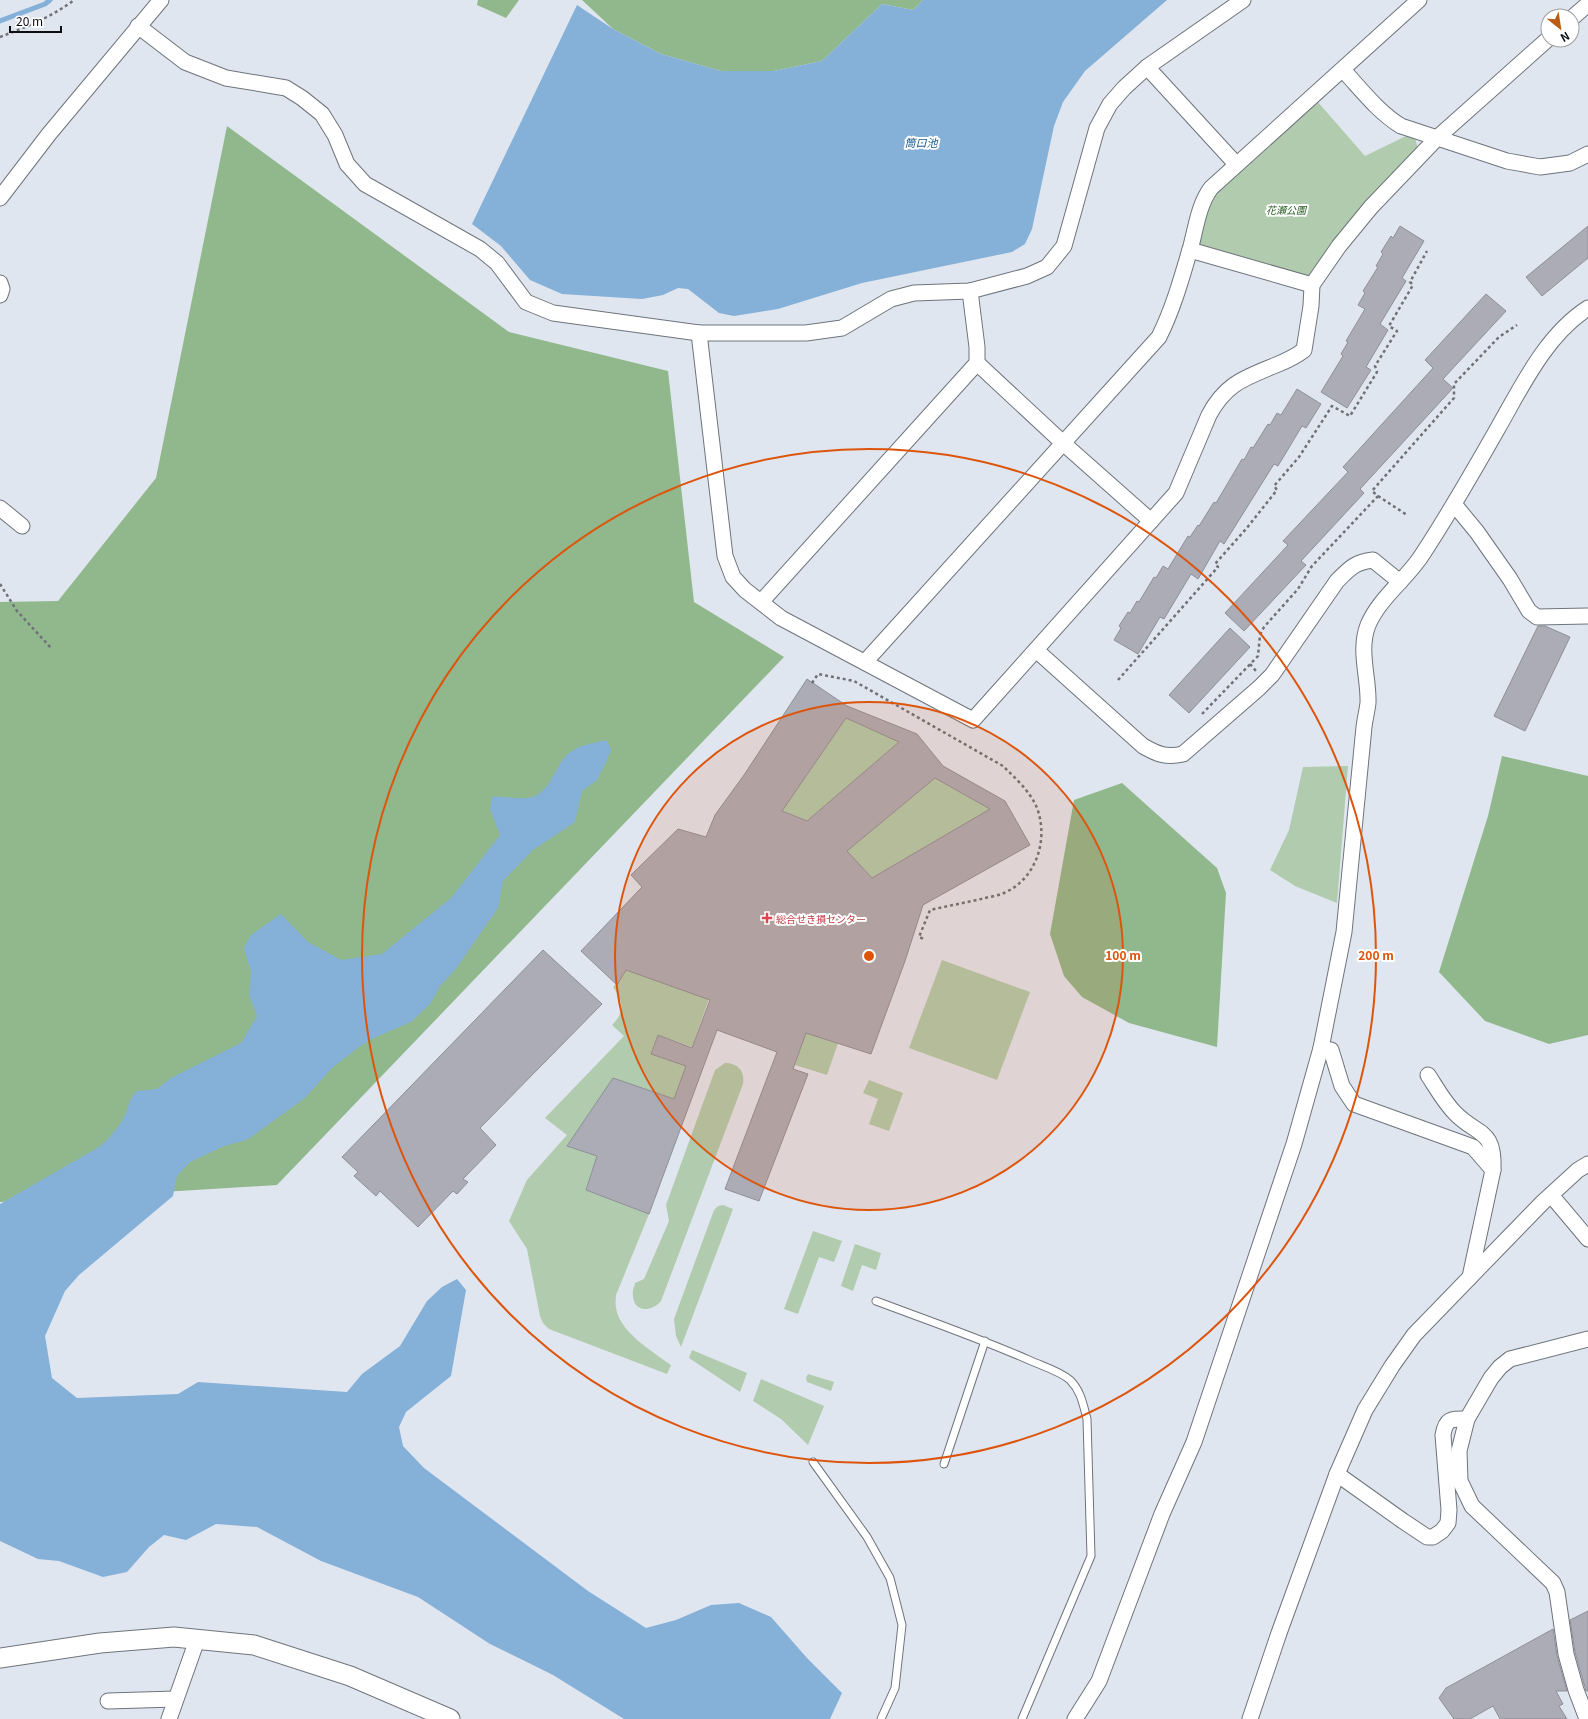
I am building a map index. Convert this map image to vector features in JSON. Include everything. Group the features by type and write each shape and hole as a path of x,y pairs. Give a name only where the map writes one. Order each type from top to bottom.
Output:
{"street":[{"path":"0,198 49,134 161,0"},
{"path":"138,26 185,62 226,78 286,88 302,98 322,114 335,135 347,164 364,184 480,249 498,263 526,302 553,313 699,333 806,333 842,328 891,300 914,293 970,291 1027,276 1047,267 1064,246 1097,128 1110,104 1124,88 1147,67 1243,0"},
{"path":"865,662 1159,338 1166,324 1190,250 1205,196 1211,188 1419,0"},
{"path":"1580,11 1588,4"},
{"path":"699,333 725,556 733,577 745,590 781,618 973,720 1176,493 1209,415 1215,403 1224,392 1244,378 1295,357 1304,350 1311,306 1312,286 1339,246 1371,207 1438,138 1540,46"},
{"path":"1147,67 1236,164"},
{"path":"1343,70 1390,120 1401,126 1507,161 1540,167 1570,163 1588,154"},
{"path":"1190,250 1312,286"},
{"path":"0,283 2,289 0,295"},
{"path":"761,602 977,363 977,346 970,291"},
{"path":"1075,1719 1099,1681 1162,1514 1194,1442 1291,1151 1321,1048 1344,932 1364,727 1368,704 1363,653 1368,626 1375,611 1419,560 1454,504 1528,377 1547,348 1566,327 1588,308"},
{"path":"977,363 1063,443 1151,521"},
{"path":"1454,504 1477,532 1510,579 1529,611 1537,617 1588,616"},
{"path":"0,508 22,526"},
{"path":"1036,650 1143,746 1156,753 1172,757 1183,754 1272,675 1337,581 1350,567 1361,561 1373,560 1400,582"},
{"path":"1321,1048 1331,1050 1342,1086 1354,1104 1473,1147 1493,1170"},
{"path":"1428,1075 1449,1107 1460,1119 1484,1135 1494,1154 1493,1170 1470,1277"},
{"path":"1250,1719 1279,1633 1337,1474 1365,1410 1392,1366 1414,1335 1551,1195 1578,1170 1588,1164"},
{"path":"1551,1195 1588,1239"},
{"path":"1587,1719 1576,1690 1566,1654 1557,1592 1553,1583 1472,1506 1460,1481 1460,1451 1467,1419 1491,1378 1500,1367 1510,1359 1588,1339"},
{"path":"1337,1474 1427,1537 1433,1537 1442,1532 1448,1523 1449,1510 1443,1435 1444,1428 1447,1422 1452,1419 1467,1419"},
{"path":"0,1658 100,1644 174,1638 254,1645 350,1676 450,1719"},
{"path":"169,1719 197,1640"},
{"path":"108,1701 175,1699"}],"lane":[{"path":"876,1301 985,1341 1069,1379 1079,1390 1087,1419 1091,1556 1022,1719"},
{"path":"944,1464 985,1341"},
{"path":"813,1462 867,1537 892,1584 902,1625 895,1688 881,1719"}],"path":[{"path":"0,37 38,22 61,10 74,0"},
{"path":"1118,680 1218,567 1215,564 1246,529 1277,490 1274,486 1299,457 1332,406 1350,416 1377,372 1375,366 1397,331 1389,326 1413,285 1410,282 1427,251"},
{"path":"1407,515 1372,491 1454,398 1454,384 1499,337 1517,325"},
{"path":"1202,715 1258,656 1260,635 1264,627 1298,589 1312,566 1378,496"},
{"path":"0,584 17,611 52,649"},
{"path":"812,683 818,674 854,681 1003,766 1023,786 1037,808 1042,828 1041,850 1031,870 1017,886 1003,894 930,910 919,937 924,939"}],"green space":[{"path":"478,0 519,0 506,18 477,5"},
{"path":"582,0 923,0 913,10 882,4 822,61 774,71 721,71 661,54 613,29"},
{"name":"花瀬公園","path":"1317,101 1365,156 1408,135 1415,138 1418,149 1314,274 1307,277 1201,247 1199,241 1211,199 1223,186"},
{"path":"227,126 509,332 668,371 694,602 784,657 277,1185 0,1202 0,602 58,601 156,478"},
{"path":"846,718 899,742 807,821 782,811"},
{"path":"1502,756 1588,776 1588,1035 1549,1044 1485,1021 1439,972 1488,816"},
{"path":"1348,766 1337,903 1295,886 1270,870 1289,830 1303,767"},
{"path":"935,778 990,809 872,878 847,851"},
{"path":"1122,783 1217,868 1226,893 1217,1047 1129,1023 1082,997 1064,976 1050,934 1074,800"},
{"path":"942,960 1030,992 997,1080 909,1048"},
{"path":"626,970 709,999 692,1047 658,1035 651,1053 686,1066 674,1099 597,1156 586,1190 649,1214 616,1295 616,1306 618,1316 630,1332 646,1347 671,1365 667,1374 549,1329 543,1323 540,1316 527,1249 509,1221 527,1180 567,1135 545,1118 624,1036 612,1025 619,1015 622,1006 613,987 620,980"},
{"path":"743,1011 838,1043 827,1075 795,1065 799,1051"},
{"path":"725,1063 734,1064 740,1069 743,1075 743,1084 661,1301 653,1308 640,1308 636,1305 633,1296 635,1283 644,1279 669,1221 666,1205 715,1070"},
{"path":"869,1080 903,1093 889,1131 869,1124 878,1099 863,1093"},
{"path":"723,1205 733,1209 681,1347 676,1336 674,1319 714,1210 718,1206"},
{"path":"813,1231 842,1241 834,1262 819,1257 798,1314 784,1309"},
{"path":"855,1244 881,1253 876,1270 862,1265 853,1291 841,1286"},
{"path":"692,1350 747,1373 740,1392 689,1358"},
{"path":"808,1374 834,1382 831,1391 807,1382 806,1378"},
{"path":"761,1379 824,1406 808,1445 781,1419 753,1401"}],"water":[{"name":"筒口池","path":"923,0 1167,0 1085,71 1063,102 1054,126 1032,229 1025,244 1012,252 862,283 778,309 734,316 719,313 688,289 678,288 663,295 642,299 562,294 530,280 501,246 472,224 577,5 613,29 661,54 721,71 774,71 822,61 882,4 913,10"},
{"path":"607,740 611,750 597,780 582,791 575,822 533,850 503,881 498,908 455,970 440,986 431,1003 411,1022 376,1037 359,1047 332,1068 305,1098 247,1140 224,1146 190,1162 177,1176 173,1196 79,1275 65,1291 45,1336 52,1378 77,1398 178,1394 198,1382 347,1392 362,1374 400,1346 427,1301 442,1287 457,1279 466,1290 451,1376 406,1412 399,1427 403,1446 424,1468 588,1591 646,1628 676,1620 711,1605 739,1603 771,1617 807,1658 842,1693 830,1719 624,1719 553,1675 490,1644 418,1597 321,1561 257,1527 216,1524 186,1540 164,1535 149,1547 127,1572 103,1577 59,1561 38,1559 0,1541 0,1204 99,1147 118,1127 126,1113 130,1100 137,1091 157,1089 171,1078 241,1043 257,1016 249,995 251,972 244,948 251,935 281,914 308,942 341,960 382,954 451,898 500,835 490,809 492,797 526,798 535,796 551,781 562,761 572,751 584,745"}],"building":[{"path":"1400,226 1424,241 1402,278 1406,281 1380,324 1388,330 1366,367 1371,370 1347,408 1321,392 1343,356 1341,354 1348,342 1346,341 1365,309 1358,305 1365,293 1363,291 1378,267 1376,266 1383,254 1381,252 1391,236 1393,238"},
{"path":"1588,226 1588,258 1542,296 1526,277"},
{"path":"1486,294 1506,311 1443,379 1453,388 1360,489 1364,493 1301,561 1306,565 1244,631 1225,613 1288,545 1283,541 1348,472 1343,467 1433,368 1425,360"},
{"path":"1297,389 1321,404 1306,428 1302,426 1278,466 1274,464 1224,544 1220,541 1198,579 1191,574 1164,619 1160,617 1138,654 1114,640 1121,628 1119,626 1128,612 1130,613 1137,601 1139,602 1154,577 1156,578 1163,566 1168,569 1188,536 1190,537 1198,525 1199,526 1214,502 1216,503 1242,459 1244,460 1251,447 1253,448 1268,424 1270,425 1277,413 1281,415"},
{"path":"1538,626 1545,626 1570,637 1525,731 1494,716"},
{"path":"1230,628 1250,647 1189,713 1169,695"},
{"path":"807,679 847,706 917,734 943,766 1005,801 1030,845 923,905 905,961 871,1054 806,1033 793,1069 808,1074 759,1201 725,1189 777,1052 717,1030 649,1214 586,1190 597,1156 567,1146 613,1078 674,1099 686,1066 651,1054 658,1035 692,1048 710,1000 626,970 617,985 581,951 642,887 631,875 678,829 706,837 715,815 744,775","holes":["846,718 899,742 807,821 782,811","935,778 990,809 872,878 847,851"]},
{"path":"543,950 602,1004 480,1128 496,1145 463,1179 468,1182 457,1194 453,1191 418,1227 380,1191 376,1196 354,1176 358,1172 342,1157"},
{"path":"1588,1611 1588,1691 1586,1691 1575,1652 1570,1620"},
{"path":"1553,1629 1557,1656 1567,1691 1556,1691 1563,1704 1559,1706 1567,1719 1500,1719 1493,1706 1470,1719 1454,1719 1439,1698 1446,1688"}],"waterway":[{"path":"0,21 45,4 50,0"}],"place":[{"name":"総合せき損センター","path":"767,918"}]}
